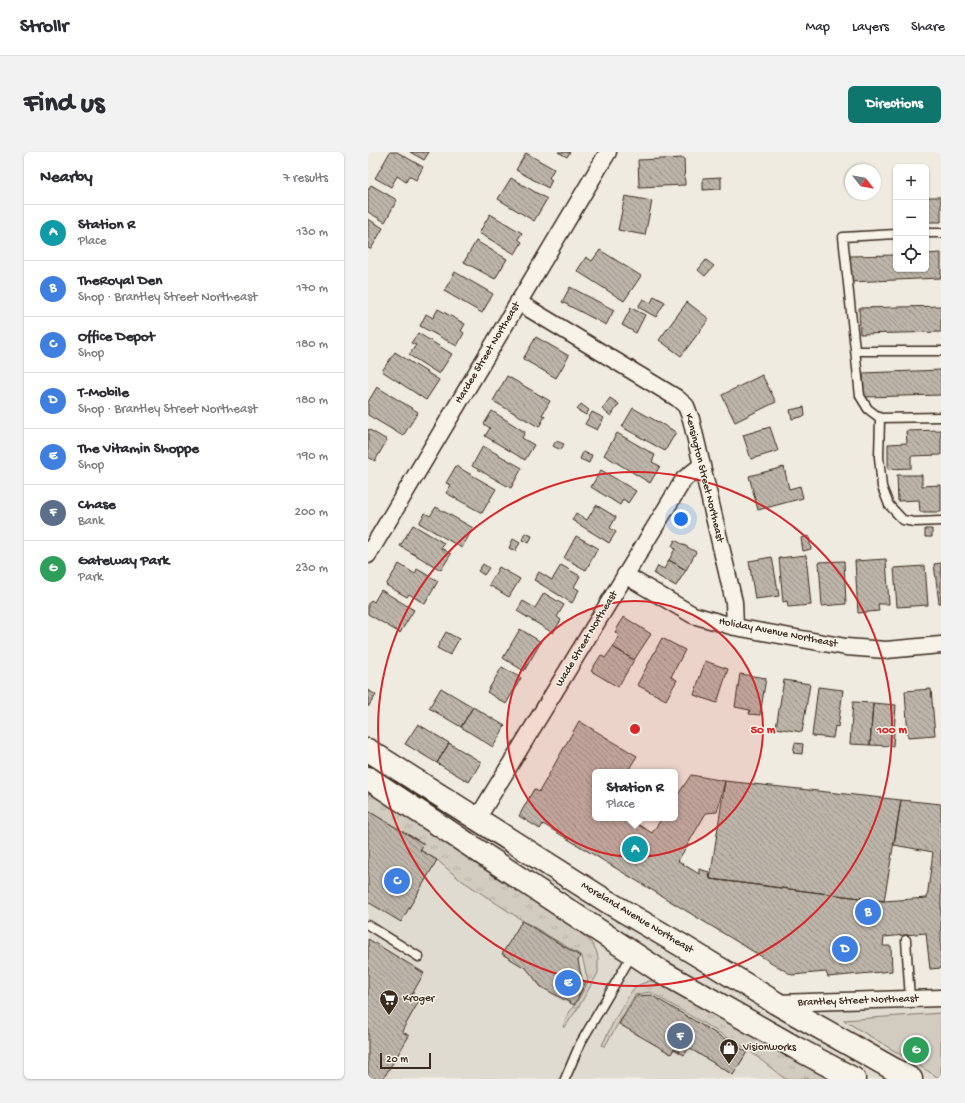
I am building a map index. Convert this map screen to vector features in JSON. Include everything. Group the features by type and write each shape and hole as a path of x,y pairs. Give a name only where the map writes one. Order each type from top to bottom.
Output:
{"highway":[{"name":"Moreland Avenue Northeast","path":"368,750 608,902 681,944 776,1003 910,1079"},
{"path":"368,778 660,971 854,1079"},
{"path":"633,952 649,926"}],"street":[{"name":"Hardee Street Northeast","path":"368,555 608,152"},
{"name":"Kensington Street Northeast","path":"518,302 677,398 686,406 691,419 734,602 735,626"},
{"name":"Wade Street Northeast","path":"477,819 684,479 702,465"},
{"name":"Holiday Avenue Northeast","path":"626,575 693,615 735,626 846,647 886,650 941,645"},
{"name":"Brantley Street Northeast","path":"776,1003 941,998"}],"lane":[{"path":"929,233 941,233"},
{"path":"893,234 843,236 860,396 868,409 880,418 941,418"},
{"path":"856,351 941,351"},
{"path":"880,418 879,457 882,487 890,505 903,520 914,522 941,521"},
{"path":"368,925 419,957"},
{"path":"906,940 910,999"},
{"path":"565,1079 570,1064 580,1044 633,952"}],"shaded area":[{"path":"368,767 767,1006 941,999 941,1079 368,1079"}],"green space":[{"path":"368,789 577,930 590,941 596,950 598,958 598,973 565,1027 563,1027 569,1011 575,1005 588,982 582,956 517,917 458,878 437,860 420,850 424,844 368,811"},
{"path":"649,981 655,981 831,1079 785,1079 747,1049 650,992 635,995 605,1046 603,1046 602,1045 614,1021 629,995 635,987"},
{"path":"941,1013 941,1079 843,1020"}],"building":[{"path":"390,152 397,152 423,167 416,180 409,176 406,182 397,176 391,187 375,178"},
{"path":"410,152 429,152 424,160"},
{"path":"558,152 570,152 567,157"},
{"path":"526,153 554,169 549,178 552,180 548,188 516,170"},
{"path":"684,158 685,185 639,187 638,160"},
{"path":"721,177 721,189 703,190 703,178"},
{"path":"511,178 547,199 534,221 498,199"},
{"path":"371,185 397,200 385,222 368,212 368,190"},
{"path":"625,196 652,201 645,235 618,230"},
{"path":"929,197 941,197 941,222 929,222"},
{"path":"490,214 522,233 518,239 522,242 515,254 479,233"},
{"path":"368,219 383,228 371,249 368,248"},
{"path":"476,241 507,259 495,279 464,262"},
{"path":"600,250 641,276 624,301 577,271 586,257 592,261"},
{"path":"941,253 941,278 850,282 850,256 893,255 893,272 929,272 929,254"},
{"path":"706,260 714,266 705,276 698,270"},
{"path":"455,272 493,294 482,313 444,291"},
{"path":"570,287 614,310 606,325 562,302"},
{"path":"654,296 665,302 656,317 638,307 643,299 651,303"},
{"path":"687,302 709,319 681,356 659,340"},
{"path":"941,306 941,332 860,334 859,308"},
{"path":"631,308 645,315 636,333 622,325"},
{"path":"438,309 465,324 461,331 464,333 457,346 420,326 426,314 433,318"},
{"path":"418,333 452,354 439,374 409,355 416,345 411,343"},
{"path":"536,337 569,356 556,378 523,359"},
{"path":"395,352 439,380 426,400 382,371"},
{"path":"941,370 941,395 864,397 863,373"},
{"path":"762,375 776,402 735,422 722,395"},
{"path":"507,376 550,401 542,415 545,416 539,427 493,401"},
{"path":"377,387 418,412 403,436 368,415 368,402"},
{"path":"610,398 619,404 611,416 602,409"},
{"path":"581,404 589,410 586,415 577,410"},
{"path":"804,407 805,416 792,419 790,410"},
{"path":"633,408 676,432 665,451 622,427"},
{"path":"492,411 525,432 522,438 534,445 525,460 485,436 490,428 484,424"},
{"path":"592,412 604,418 597,430 585,424"},
{"path":"770,427 778,451 751,459 743,435"},
{"path":"368,429 387,440 375,461 368,457"},
{"path":"941,430 941,455 911,456 911,468 888,469 888,444 907,443 906,431"},
{"path":"617,433 655,455 652,462 660,466 650,483 604,455"},
{"path":"556,441 564,444 561,450 553,446"},
{"path":"483,446 522,468 511,488 472,466"},
{"path":"583,452 592,455 589,463 580,459"},
{"path":"456,466 496,489 482,513 446,493 451,485 446,483"},
{"path":"784,467 789,489 800,486 803,498 758,510 749,476"},
{"path":"601,470 636,491 628,503 623,499 620,505 591,487"},
{"path":"897,475 922,475 922,486 941,485 941,512 920,512 919,500 898,501"},
{"path":"596,505 616,517 610,528 616,532 609,543 572,520 576,513 587,520"},
{"path":"436,507 473,528 462,548 419,523 425,513 430,516"},
{"path":"413,525 444,543 441,548 451,554 441,570 400,546"},
{"path":"925,529 932,529 932,537 925,537"},
{"path":"525,533 532,536 529,543 522,540"},
{"path":"576,536 598,548 586,570 564,558"},
{"path":"809,536 811,549 803,551 801,538"},
{"path":"513,539 520,543 515,551 509,548"},
{"path":"675,540 696,552 686,570 669,560 675,549 672,546"},
{"path":"806,555 811,605 788,607 787,601 783,602 779,558"},
{"path":"772,557 779,596 755,599 749,561"},
{"path":"886,559 889,604 878,604 879,611 858,613 855,561"},
{"path":"669,560 686,570 676,586 654,574 658,566 664,569"},
{"path":"844,561 846,604 822,606 819,562"},
{"path":"941,563 941,603 939,603 934,564"},
{"path":"399,564 415,574 417,569 438,581 425,604 409,594 407,597 386,585"},
{"path":"483,564 489,568 484,575 478,571"},
{"path":"561,565 580,576 574,587 579,590 572,603 534,580 539,572 552,580"},
{"path":"925,566 928,605 897,607 894,568"},
{"path":"499,567 520,579 509,597 489,585"},
{"path":"381,590 414,610 400,633 368,614 368,604 371,600 374,602"},
{"path":"544,593 564,605 557,617 561,620 553,633 517,611 523,601 535,608"},
{"path":"624,617 651,634 634,660 613,647 619,635 615,632"},
{"path":"520,629 541,642 524,671 503,658"},
{"path":"446,632 459,639 450,655 437,648"},
{"path":"662,638 685,650 671,677 677,680 666,700 637,685"},
{"path":"613,647 634,660 618,687 591,671 601,655 605,658"},
{"path":"705,661 728,669 717,703 694,695"},
{"path":"502,667 521,678 506,704 487,692"},
{"path":"740,674 766,678 760,715 749,714 750,710 735,707"},
{"path":"784,680 810,684 802,732 776,728"},
{"path":"818,687 843,690 838,727 835,726 833,738 812,736"},
{"path":"441,688 473,707 461,727 429,708"},
{"path":"931,689 935,735 908,737 905,691"},
{"path":"368,690 376,695 368,707"},
{"path":"853,702 873,703 870,745 850,744"},
{"path":"873,703 896,705 893,746 870,745"},
{"path":"473,707 505,726 493,747 461,727"},
{"path":"579,721 637,756 629,769 592,769 592,821 632,821 652,833 660,821 678,821 678,794 691,775 725,781 717,812 706,813 678,861 699,874 699,869 709,872 710,879 884,901 927,898 933,852 894,845 901,800 941,804 941,968 930,969 926,933 884,937 883,946 891,946 892,971 828,977 826,972 792,975 543,824 540,829 519,816 534,789 539,792"},
{"path":"418,724 449,743 437,763 405,744"},
{"path":"449,743 481,762 469,782 437,763"},
{"path":"795,743 803,744 802,754 793,753"},
{"path":"725,781 901,800 884,901 710,879"},
{"path":"368,811 424,844 420,850 437,860 401,922 368,902"},
{"path":"522,921 580,956 578,961 582,980 586,982 574,1005 541,987 527,969 502,954"},
{"name":"Kroger","path":"368,939 424,973 411,996 419,1001 402,1031 409,1036 383,1079 368,1079"},
{"path":"651,995 747,1052 733,1075 689,1048 684,1055 674,1049 671,1054 619,1024 636,996"}],"place":[{"name":"Station R","path":"635,849"},
{"name":"Office Depot","path":"397,881"},
{"name":"TheRoyal Den","path":"868,912"},
{"name":"T-Mobile","path":"845,949"},
{"name":"The Vitamin Shoppe","path":"568,983"},
{"name":"Kroger","path":"389,1016"},
{"name":"Chase","path":"680,1036"},
{"name":"Gateway Park","path":"916,1050"},
{"name":"Visionworks","path":"729,1065"}]}
